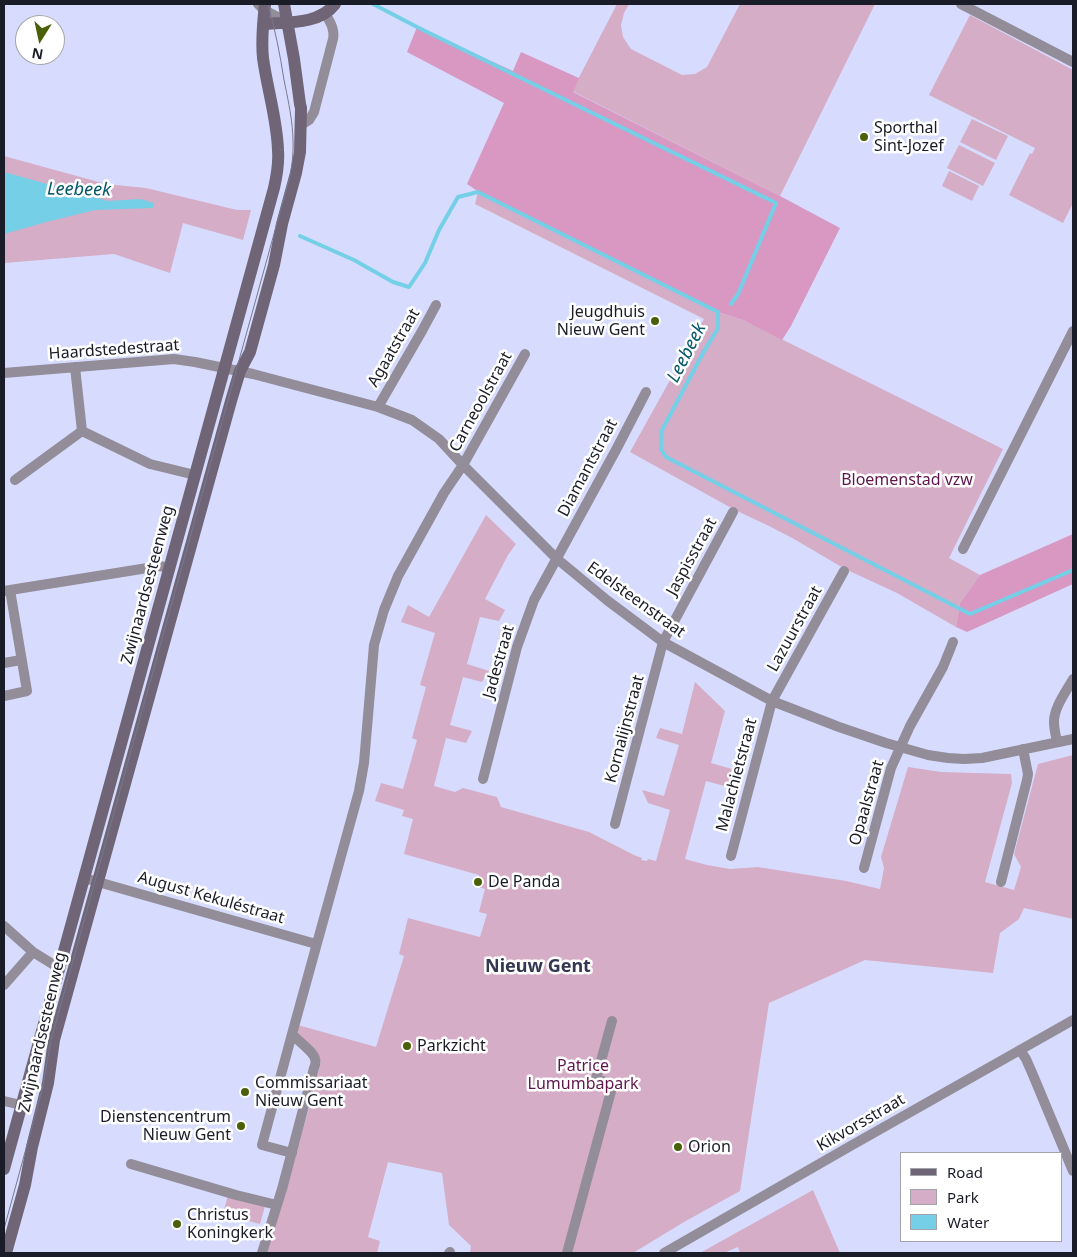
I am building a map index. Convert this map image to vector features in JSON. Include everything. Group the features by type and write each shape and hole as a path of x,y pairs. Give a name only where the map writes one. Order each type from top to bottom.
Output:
{"street":[{"name":"Zwijnaardsesteenweg","path":"6,1253 25,1184 48,1083 54,1040 240,371 250,352 274,265 282,224 296,173 300,152 302,108 284,4"},
{"path":"263,24 312,19 332,8 335,4"},
{"path":"961,4 1073,62"},
{"name":"Zwijnaardsesteenweg","path":"4,1169 260,243 278,170 276,132 263,58 262,6"},
{"path":"262,6 287,22"},
{"path":"301,125 309,120 314,112 333,39 334,32 332,26 324,13"},
{"name":"Agaatstraat","path":"378,407 436,305"},
{"path":"963,550 1073,332"},
{"name":"Carneoolstraat","path":"292,1153 262,1145 359,791 364,763 374,645 384,610 398,576 444,492 463,465 525,354"},
{"name":"Haardstedestraat","path":"4,373 174,359 225,368"},
{"path":"75,367 82,431"},
{"name":"Edelsteenstraat","path":"225,368 378,407 412,420 439,439 556,558 608,601 663,642 772,701 839,727 928,755 964,759 982,758 1073,739"},
{"name":"Diamantstraat","path":"556,558 646,392"},
{"path":"82,431 150,464 195,475"},
{"path":"14,480 82,431"},
{"name":"Jaspisstraat","path":"663,642 733,512"},
{"name":"Jadestraat","path":"483,779 517,647 534,600 556,558"},
{"path":"4,696 27,692 7,591 160,566 170,568"},
{"name":"Lazuurstraat","path":"772,701 844,572"},
{"name":"Kornalijnstraat","path":"615,824 663,642"},
{"name":"Opaalstraat","path":"864,868 891,768 910,726 943,667 953,642"},
{"path":"4,663 21,660"},
{"path":"1057,742 1054,723 1057,707 1073,679"},
{"name":"Malachietstraat","path":"730,856 772,701"},
{"path":"1001,882 1028,774 1023,749"},
{"name":"August Kekuléstraat","path":"84,878 316,944"},
{"path":"4,926 33,952 59,968"},
{"path":"4,985 33,952"},
{"name":"Kikvorsstraat","path":"664,1253 1073,1020"},
{"path":"567,1253 613,1084 596,1079 612,1021"},
{"path":"262,1253 282,1190 316,1060 292,1034"},
{"path":"1020,1050 1026,1059 1073,1171"},
{"path":"4,1101 21,1105"},
{"path":"131,1164 277,1205"}],"green space":[{"path":"617,4 629,4 621,25 623,37 631,49 682,75 695,74 707,67 740,4 875,4 780,196 572,91"},
{"path":"970,15 1073,70 1073,203 1063,223 1009,195 1030,153 1032,154 1035,148 929,95"},
{"path":"972,119 1008,136 996,160 960,142"},
{"path":"959,145 995,163 983,186 947,168"},
{"path":"4,156 106,184 146,188 237,210 251,210 243,240 183,223 170,273 114,254 4,263"},
{"path":"949,171 979,186 972,201 942,186"},
{"name":"Bloemenstad vzw","path":"478,192 718,312 743,320 1003,449 949,558 980,575 960,603 956,627 897,593 845,569 794,539 735,510 630,452 704,319 475,204"},
{"name":"Patrice Lumumbapark","path":"486,515 516,544 508,555 485,599 505,610 499,621 480,617 467,664 489,671 482,682 463,677 450,725 472,731 466,743 446,738 434,786 455,792 463,788 497,797 501,807 589,832 642,858 641,860 656,861 670,810 648,803 642,790 664,796 679,745 656,738 660,728 682,734 695,682 725,711 711,763 732,769 728,787 706,781 685,859 730,869 758,867 846,881 880,889 884,868 881,857 908,767 941,772 1011,774 1012,783 985,882 1014,890 1021,867 1014,854 1038,764 1073,755 1073,919 1024,908 1019,919 1000,933 993,973 865,960 769,1003 740,1191 633,1253 470,1253 471,1246 449,1225 442,1173 388,1162 368,1237 380,1241 377,1253 267,1253 321,1062 296,1032 298,1025 376,1047 404,956 399,954 408,918 480,937 487,914 479,912 485,889 476,886 479,875 404,854 413,819 402,816 404,810 375,801 381,783 403,789 417,740 412,738 426,687 420,685 435,633 401,622 408,605 429,617"},
{"path":"813,1190 840,1253 740,1253 738,1247 724,1253 700,1253"},
{"path":"228,1195 265,1206 260,1224 223,1214"}],"shaded area":[{"path":"417,27 513,71 521,52 579,78 573,92 840,228 791,326 782,340 743,320 718,312 479,192 467,184 504,103 407,52"},
{"path":"1073,534 1073,584 967,632 956,627 960,603 980,575"}],"water":[{"path":"4,172 108,201 140,199 154,203 153,208 95,210 4,234"}],"waterway":[{"path":"373,4 776,203 738,294 731,304"},
{"name":"Leebeek","path":"300,236 354,260 393,282 409,287 425,263 439,230 458,197 478,192 718,312 718,328 662,430 661,449 666,457 970,614 1073,570"}],"tram line":[{"path":"4,1229 42,1090 51,1040 290,176 293,151 291,116 268,4"}],"place":[{"name":"Sporthal Sint-Jozef","path":"864,137"},
{"name":"Jeugdhuis Nieuw Gent","path":"655,321"},
{"name":"De Panda","path":"478,882"},
{"name":"Parkzicht","path":"407,1046"},
{"name":"Commissariaat Nieuw Gent","path":"245,1092"},
{"name":"Dienstencentrum Nieuw Gent","path":"241,1126"},
{"name":"Orion","path":"678,1147"},
{"name":"Christus Koningkerk","path":"177,1224"}],"district":[{"name":"Nieuw Gent","path":"538,967"}]}
